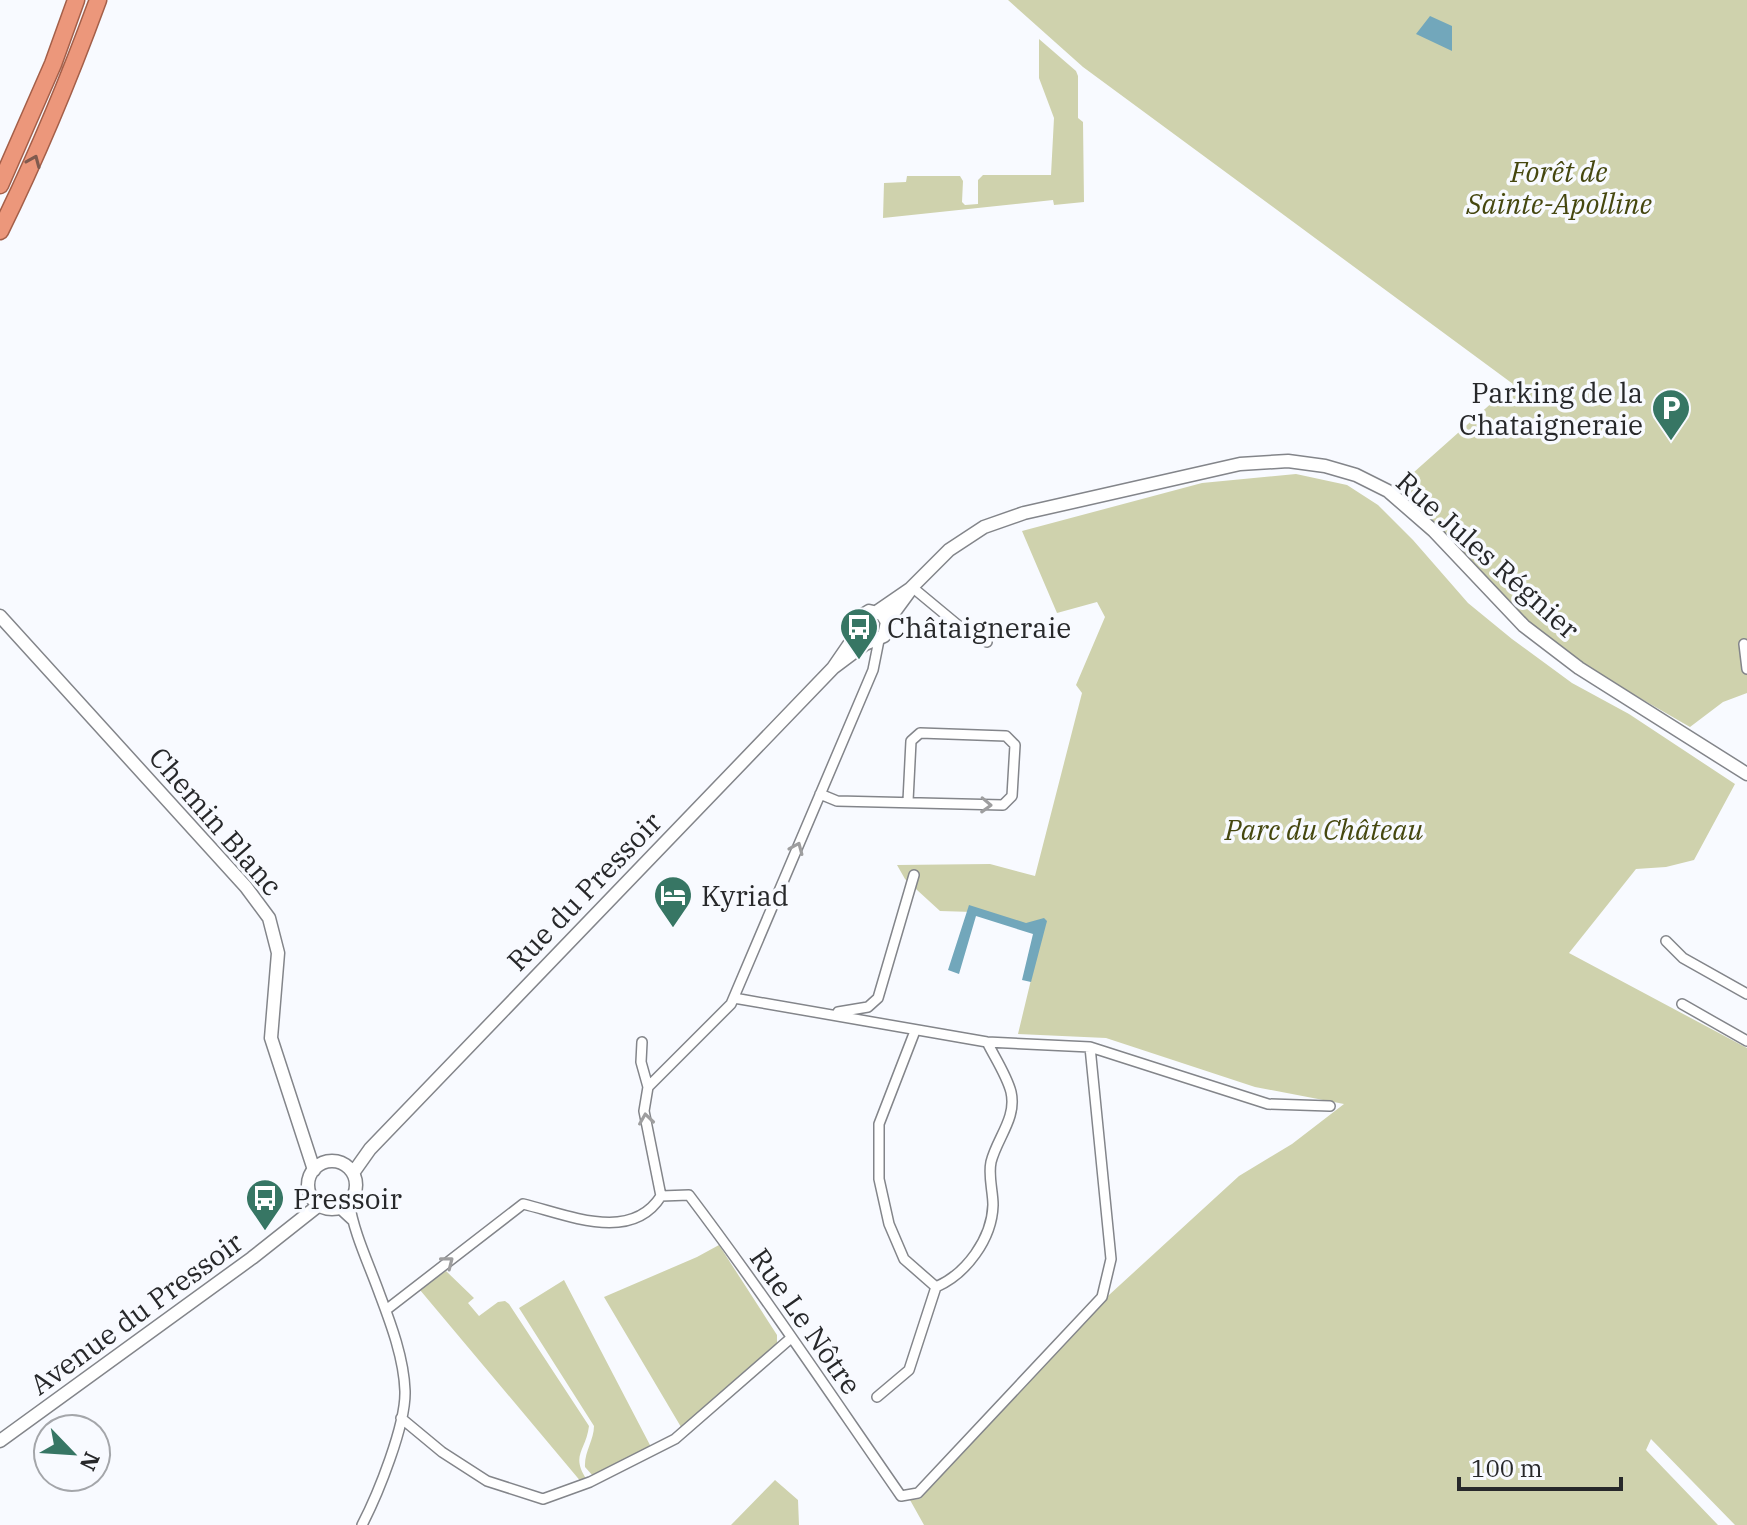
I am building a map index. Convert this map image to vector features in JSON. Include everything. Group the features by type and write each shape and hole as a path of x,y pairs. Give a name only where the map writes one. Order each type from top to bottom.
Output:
{"highway":[{"path":"0,185 53,64 76,0"},
{"path":"0,231 65,88 98,0"}],"street":[{"name":"Rue Jules Régnier","path":"911,588 949,550 984,527 1024,513 1240,464 1288,461 1325,466 1356,475 1388,491 1434,531 1524,626 1579,668 1747,774"},
{"path":"911,588 887,622 886,632 875,640 862,637 858,629 861,616 869,611 878,611 911,588"},
{"path":"911,588 959,626 987,642"},
{"path":"878,611 887,622"},
{"name":"Chemin Blanc","path":"0,616 246,887 269,918 278,953 271,1038 307,1147 319,1166"},
{"name":"Rue du Pressoir","path":"353,1173 370,1149 833,668 858,629"},
{"path":"648,1087 731,1004 873,670 875,640"},
{"name":"Rue du Pressoir","path":"833,668 875,640"},
{"path":"1744,644 1747,669"},
{"path":"820,794 837,801 1003,805 1012,796 1015,745 1006,736 920,733 911,741 908,801"},
{"path":"826,1013 868,1007 878,998 914,875"},
{"path":"1666,941 1683,958 1747,994"},
{"path":"734,998 987,1042 1090,1047 1268,1104 1330,1106"},
{"path":"1682,1004 1747,1041"},
{"path":"915,1031 879,1124 879,1179 889,1224 904,1259 936,1287"},
{"path":"386,1310 523,1204 604,1223 627,1223 654,1206 661,1196 644,1111 648,1087 641,1062 642,1042"},
{"path":"877,1397 909,1370 936,1287 951,1280 973,1256 990,1224 993,1205 991,1162 1012,1109 1011,1091 987,1042"},
{"name":"Rue Le Nôtre","path":"661,1196 689,1195 758,1286 901,1496 918,1493 1102,1297 1111,1259 1090,1047"},
{"name":"Rue du Pressoir","path":"340,1162 370,1149"},
{"path":"299,1221 310,1193 310,1177 319,1166 340,1162 353,1173 356,1188 344,1205"},
{"path":"310,1193 319,1205 344,1205"},
{"name":"Avenue du Pressoir","path":"0,1441 252,1258 319,1205"},
{"path":"344,1205 386,1310 403,1373 405,1393 401,1418 382,1477 362,1525"},
{"path":"401,1418 442,1452 487,1481 543,1499 590,1482 675,1439 791,1338"}],"green space":[{"name":"Forêt de Sainte-Apolline","path":"1008,0 1747,0 1747,693 1723,702 1690,727 1564,654 1500,601 1386,497 1513,384 1083,67"},
{"path":"1039,39 1078,76 1078,118 1083,122 1084,202 1054,205 1053,200 883,218 884,183 906,182 907,176 960,176 963,181 962,202 965,205 978,204 978,180 983,175 1051,175 1054,118 1039,78"},
{"name":"Parc du Château","path":"1296,474 1347,485 1378,505 1468,603 1512,639 1572,683 1629,714 1735,784 1694,860 1666,867 1636,869 1569,953 1747,1048 1747,1525 1735,1525 1651,1439 1646,1450 1718,1525 924,1525 910,1500 920,1499 1097,1306 1239,1176 1292,1144 1344,1104 1255,1087 1106,1038 1018,1034 1042,934 973,912 940,911 905,879 897,865 990,864 1035,876 1082,693 1076,685 1105,617 1097,602 1057,613 1022,531 1202,483"},
{"path":"719,1245 777,1335 777,1344 681,1427 604,1297"},
{"path":"446,1271 474,1298 468,1303 479,1316 498,1302 509,1304 589,1426 579,1459 587,1480 582,1483 420,1290"},
{"path":"564,1280 651,1447 593,1476 585,1467 585,1462 594,1426 519,1308"},
{"path":"775,1480 798,1500 799,1525 731,1525"}],"water":[{"path":"1430,16 1452,26 1452,51 1416,34"},
{"path":"969,905 1026,923 1044,918 1047,921 1031,982 1022,980 1033,934 976,916 959,974 948,970"}],"place":[{"name":"Parking de la Chataigneraie","path":"1671,442"},
{"name":"Châtaigneraie","path":"859,661"},
{"name":"Kyriad","path":"673,929"},
{"name":"Pressoir","path":"265,1232"}]}
